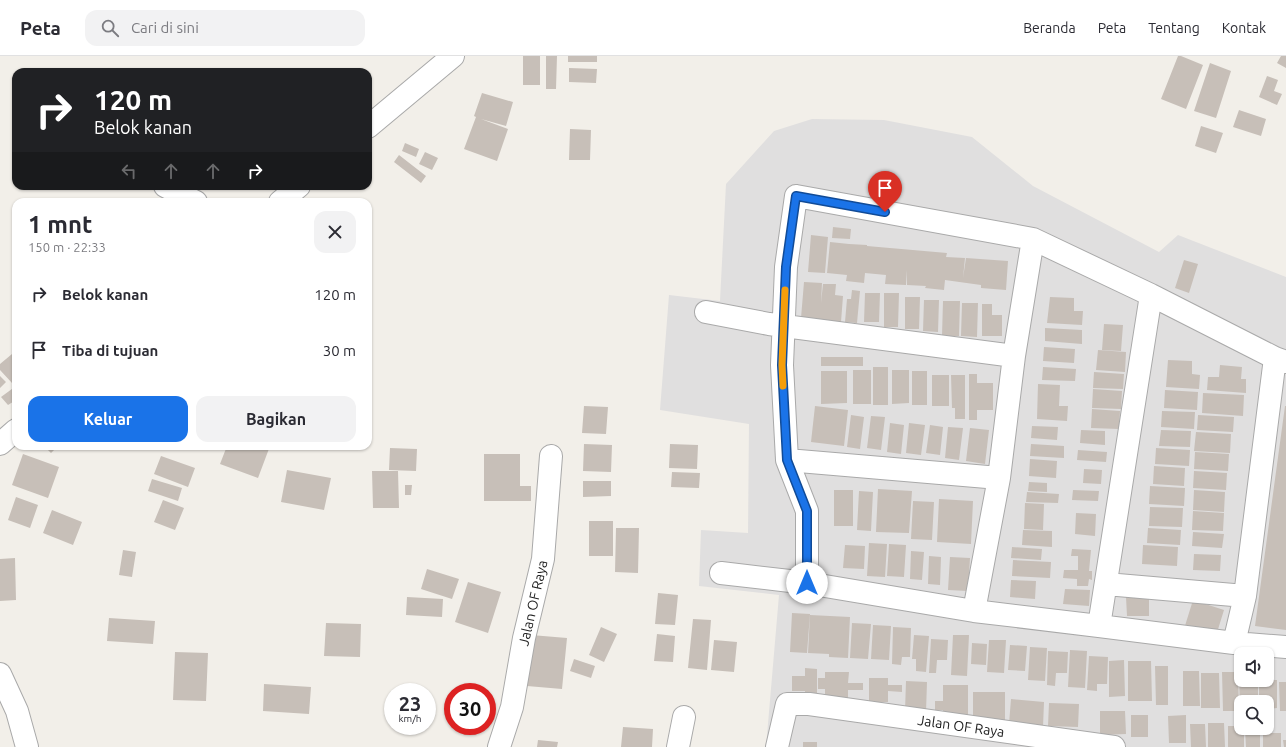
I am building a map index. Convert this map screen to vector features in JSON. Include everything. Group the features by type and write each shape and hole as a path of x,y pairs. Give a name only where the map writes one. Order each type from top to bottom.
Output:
{"street":[{"path":"372,123 445,59"},
{"path":"173,190 188,198"},
{"path":"285,198 294,190"},
{"path":"807,583 807,511 787,460 782,365 786,267 796,196 1033,238 1280,360 1244,596 1234,643"},
{"path":"974,611 999,478 1014,356 1033,238"},
{"path":"1099,626 1151,295"},
{"path":"706,312 784,326 1014,356"},
{"path":"0,444 12,434"},
{"name":"Jalan OF Raya","path":"499,747 512,707 524,638 543,558 551,456"},
{"path":"787,460 999,478"},
{"path":"721,573 807,583 974,611 1234,643 1286,647"},
{"path":"1106,584 1244,596"},
{"path":"0,674 18,711 27,747"},
{"name":"Jalan OF Raya","path":"777,747 788,704 809,704 1016,740 1114,747"},
{"path":"678,747 684,717"}],"shaded area":[{"path":"812,119 884,120 972,137 1033,186 1159,252 1178,235 1286,277 1286,747 766,747 779,595 699,586 701,530 748,533 749,424 660,410 669,295 720,301 726,184 774,131"}],"building":[{"path":"523,56 540,56 540,85 523,85"},
{"path":"546,56 557,56 556,89 546,89"},
{"path":"568,56 597,56 597,62 568,62"},
{"path":"1178,56 1203,65 1186,109 1161,99"},
{"path":"1281,56 1286,56 1286,68 1277,63"},
{"path":"1210,63 1231,71 1216,118 1194,111"},
{"path":"569,68 597,69 596,83 569,82"},
{"path":"1267,76 1278,80 1274,91 1282,94 1277,105 1259,97"},
{"path":"482,93 513,102 506,126 481,119 508,129 497,161 464,149 476,117 474,116"},
{"path":"1239,110 1266,119 1261,136 1233,127"},
{"path":"1201,126 1223,133 1216,153 1195,146"},
{"path":"570,129 591,130 590,160 569,160"},
{"path":"405,143 419,149 416,157 402,151"},
{"path":"425,152 438,158 432,170 419,164"},
{"path":"399,155 426,176 421,183 394,162"},
{"path":"833,227 851,229 850,239 832,238"},
{"path":"811,235 828,237 825,273 808,272"},
{"path":"830,242 947,253 946,257 965,258 963,278 966,258 1008,261 1006,290 981,288 981,285 945,280 944,290 925,288 926,286 907,285 907,270 906,285 885,284 886,275 865,273 864,283 846,281 847,275 827,273"},
{"path":"1184,260 1198,264 1189,293 1175,288"},
{"path":"804,282 822,283 821,303 823,284 836,284 835,295 843,296 841,322 801,318"},
{"path":"852,290 860,291 857,323 845,322 847,299 851,299"},
{"path":"865,293 880,293 879,322 864,322"},
{"path":"884,293 899,293 898,327 884,327"},
{"path":"905,297 920,297 919,329 905,329"},
{"path":"1050,297 1074,298 1074,311 1083,311 1082,325 1047,323"},
{"path":"924,300 939,300 938,332 923,331"},
{"path":"943,301 960,301 959,336 942,336"},
{"path":"962,303 978,303 977,337 961,336"},
{"path":"982,304 992,304 992,315 1002,315 1002,336 982,336"},
{"path":"1104,324 1123,325 1121,351 1102,350"},
{"path":"1045,328 1082,330 1082,344 1045,341"},
{"path":"1044,347 1075,349 1074,363 1043,361"},
{"path":"1098,350 1126,352 1125,372 1096,370"},
{"path":"12,354 12,383 0,370 0,364"},
{"path":"821,357 863,357 863,366 821,366"},
{"path":"1168,360 1192,361 1192,374 1200,375 1199,389 1166,387"},
{"path":"1220,365 1242,367 1241,379 1246,379 1246,393 1207,390 1208,377 1219,377"},
{"path":"873,367 888,367 888,405 873,405"},
{"path":"1043,367 1076,369 1075,381 1042,380"},
{"path":"853,370 871,370 871,404 853,404"},
{"path":"892,370 909,370 909,403 892,404"},
{"path":"821,371 847,371 847,403 821,404"},
{"path":"912,371 927,371 927,405 912,405"},
{"path":"1094,372 1124,374 1123,389 1093,388"},
{"path":"969,374 977,374 977,383 993,383 993,410 977,410 977,420 969,420"},
{"path":"932,375 949,375 949,406 932,406"},
{"path":"951,375 965,375 965,419 955,419 955,408 952,408"},
{"path":"0,376 6,382 0,388"},
{"path":"1038,384 1060,385 1059,406 1068,406 1067,421 1037,419"},
{"path":"12,389 12,402 8,405 1,397"},
{"path":"1093,389 1122,391 1121,409 1092,408"},
{"path":"1165,390 1198,392 1197,410 1164,408"},
{"path":"1203,393 1244,395 1243,416 1202,413"},
{"path":"584,406 608,407 606,434 582,433"},
{"path":"815,406 848,410 844,446 811,442"},
{"path":"1286,406 1286,630 1255,626"},
{"path":"1092,409 1120,411 1119,429 1091,428"},
{"path":"1162,411 1195,412 1194,429 1161,427"},
{"path":"851,415 864,417 860,449 847,447"},
{"path":"1198,415 1234,417 1233,432 1197,430"},
{"path":"871,416 885,417 881,450 867,448"},
{"path":"890,423 904,425 901,454 887,452"},
{"path":"909,423 925,425 921,455 906,453"},
{"path":"930,425 943,427 940,455 926,453"},
{"path":"1032,426 1058,427 1057,440 1031,438"},
{"path":"948,427 963,428 959,460 945,458"},
{"path":"970,428 989,430 985,464 966,461"},
{"path":"1081,430 1105,431 1105,445 1080,443"},
{"path":"1161,430 1191,431 1190,447 1159,446"},
{"path":"1196,432 1231,434 1230,453 1194,451"},
{"path":"584,444 612,445 611,472 583,471"},
{"path":"670,444 698,445 697,469 669,468"},
{"path":"1031,444 1064,446 1064,458 1030,456"},
{"path":"390,448 417,449 416,471 389,470"},
{"path":"1156,448 1190,450 1189,466 1155,464"},
{"path":"225,450 268,450 258,478 220,464"},
{"path":"1078,450 1107,452 1106,462 1077,460"},
{"path":"1195,452 1229,454 1228,471 1194,469"},
{"path":"23,454 59,467 48,498 12,485"},
{"path":"484,454 520,454 520,486 531,486 531,501 484,501"},
{"path":"161,456 195,468 188,487 154,474"},
{"path":"1030,459 1057,461 1056,478 1029,476"},
{"path":"1154,466 1185,468 1184,486 1153,484"},
{"path":"1084,469 1102,470 1101,484 1083,483"},
{"path":"287,470 331,478 324,510 281,502"},
{"path":"372,471 398,471 399,508 373,508"},
{"path":"1194,471 1227,473 1226,490 1193,488"},
{"path":"672,472 700,473 699,488 671,487"},
{"path":"152,479 182,488 178,501 148,491"},
{"path":"583,481 611,481 611,496 583,497"},
{"path":"1029,482 1047,483 1047,492 1028,491"},
{"path":"405,485 412,485 411,495 405,495"},
{"path":"1150,486 1185,488 1184,506 1149,504"},
{"path":"878,489 912,491 909,533 876,532"},
{"path":"834,490 853,490 853,526 834,526"},
{"path":"1073,490 1099,491 1098,501 1072,500"},
{"path":"1194,490 1225,492 1224,512 1193,510"},
{"path":"859,491 873,492 871,531 857,530"},
{"path":"1027,492 1059,494 1058,503 1026,502"},
{"path":"16,497 38,505 30,528 8,520"},
{"path":"939,499 973,501 971,544 937,542"},
{"path":"163,500 184,508 175,530 154,522"},
{"path":"913,501 934,502 932,540 911,539"},
{"path":"1025,503 1044,504 1043,530 1024,529"},
{"path":"1150,507 1183,508 1182,527 1149,526"},
{"path":"52,510 82,522 73,545 43,533"},
{"path":"1193,511 1224,513 1223,531 1192,530"},
{"path":"1076,513 1096,514 1095,536 1075,534"},
{"path":"589,521 613,521 613,556 589,556"},
{"path":"616,528 639,528 638,573 615,572"},
{"path":"1148,528 1181,530 1180,545 1147,543"},
{"path":"1023,530 1052,531 1052,547 1022,545"},
{"path":"1193,532 1224,534 1222,548 1192,546"},
{"path":"869,543 887,544 885,577 867,576"},
{"path":"889,544 906,545 904,577 887,576"},
{"path":"845,545 865,546 864,569 843,568"},
{"path":"1143,545 1178,547 1177,566 1142,564"},
{"path":"1012,547 1042,549 1041,560 1011,558"},
{"path":"1072,549 1091,550 1089,571 1092,571 1092,580 1089,579 1088,586 1077,586 1077,579 1063,578 1064,570 1078,570 1078,556 1071,556"},
{"path":"123,550 136,552 132,577 119,575"},
{"path":"911,551 924,552 922,580 910,579"},
{"path":"1194,554 1221,555 1220,571 1193,570"},
{"path":"929,556 941,557 940,585 928,584"},
{"path":"950,557 970,558 968,591 948,590"},
{"path":"15,558 16,600 0,601 0,559"},
{"path":"1013,560 1051,562 1050,578 1012,576"},
{"path":"427,569 459,579 452,599 421,589"},
{"path":"1011,580 1036,581 1035,599 1010,597"},
{"path":"468,582 501,592 488,633 455,622"},
{"path":"1065,589 1090,590 1089,606 1063,604"},
{"path":"658,593 678,595 675,625 655,624"},
{"path":"1149,596 1149,616 1127,616 1126,597"},
{"path":"407,597 443,599 442,617 406,615"},
{"path":"1193,600 1224,610 1215,639 1184,629"},
{"path":"792,613 810,614 807,653 790,652"},
{"path":"810,615 850,617 848,658 829,657 829,654 808,653"},
{"path":"109,618 155,621 153,644 107,641"},
{"path":"693,619 711,620 707,670 688,668"},
{"path":"326,623 361,624 360,657 324,656"},
{"path":"852,623 871,624 868,659 850,658"},
{"path":"873,625 891,626 889,660 871,659"},
{"path":"601,627 617,634 604,662 589,655"},
{"path":"893,627 911,628 910,657 902,657 901,665 892,664"},
{"path":"657,634 675,636 673,662 654,661"},
{"path":"531,635 567,638 562,689 527,686"},
{"path":"914,635 929,636 926,672 916,671 916,659 912,659"},
{"path":"953,635 969,635 967,676 951,675"},
{"path":"931,639 948,640 947,660 937,660 936,673 929,673"},
{"path":"714,640 737,642 734,672 711,670"},
{"path":"989,640 1006,640 1004,673 987,672"},
{"path":"972,643 987,644 986,665 971,664"},
{"path":"1010,645 1027,646 1025,671 1008,670"},
{"path":"1030,647 1047,648 1045,681 1028,680"},
{"path":"1070,650 1087,651 1085,688 1068,687"},
{"path":"1048,651 1068,652 1067,673 1056,673 1055,686 1047,685"},
{"path":"175,652 208,653 206,701 173,700"},
{"path":"1089,656 1108,657 1107,684 1097,684 1097,691 1087,690"},
{"path":"574,659 595,666 591,678 570,671"},
{"path":"1124,660 1125,696 1109,697 1109,661"},
{"path":"1128,661 1151,661 1152,701 1128,701"},
{"path":"1155,666 1168,666 1168,705 1156,705"},
{"path":"805,668 817,669 817,696 805,696 805,691 792,691 792,676 805,676"},
{"path":"1183,671 1199,671 1200,706 1183,706"},
{"path":"825,672 849,672 848,683 863,683 863,690 848,690 848,700 825,700 825,689 818,689 818,678 825,678"},
{"path":"1222,672 1234,672 1234,687 1238,687 1239,695 1234,695 1234,711 1223,711"},
{"path":"1201,673 1219,673 1220,708 1201,708"},
{"path":"869,678 888,678 888,685 902,685 902,692 888,691 888,702 869,702"},
{"path":"1274,680 1277,680 1277,708 1274,708 1274,695 1259,695 1259,687 1274,687"},
{"path":"906,681 927,682 926,712 905,711"},
{"path":"1279,682 1286,682 1286,711 1280,711"},
{"path":"264,684 311,687 309,714 263,711"},
{"path":"943,685 968,685 968,717 943,717 943,710 935,710 935,701 943,701"},
{"path":"1239,687 1258,687 1258,695 1240,695"},
{"path":"973,692 1005,692 1005,723 973,722"},
{"path":"1011,699 1044,702 1043,727 1009,724"},
{"path":"1049,703 1079,704 1078,727 1048,726"},
{"path":"1100,711 1125,711 1126,734 1100,735"},
{"path":"1131,715 1148,715 1148,737 1131,737"},
{"path":"1186,715 1186,743 1169,743 1168,716"},
{"path":"1208,723 1224,723 1225,747 1208,747"},
{"path":"1190,724 1205,724 1206,747 1191,747"},
{"path":"1228,726 1234,726 1234,735 1244,735 1244,747 1228,747"},
{"path":"623,727 653,729 652,747 621,747"},
{"path":"1274,733 1281,733 1281,747 1263,747 1263,735 1274,735"},
{"path":"1245,735 1260,735 1260,747 1246,747"},
{"path":"538,740 558,742 557,747 537,747"},
{"path":"1283,740 1286,740 1286,747 1284,747"},
{"path":"803,742 817,742 817,747 803,747"}],"slow traffic":[{"path":"783,386 782,365 785,290"}],"route":[{"path":"807,583 807,511 787,460 782,365 786,267 796,196 885,212"}]}
